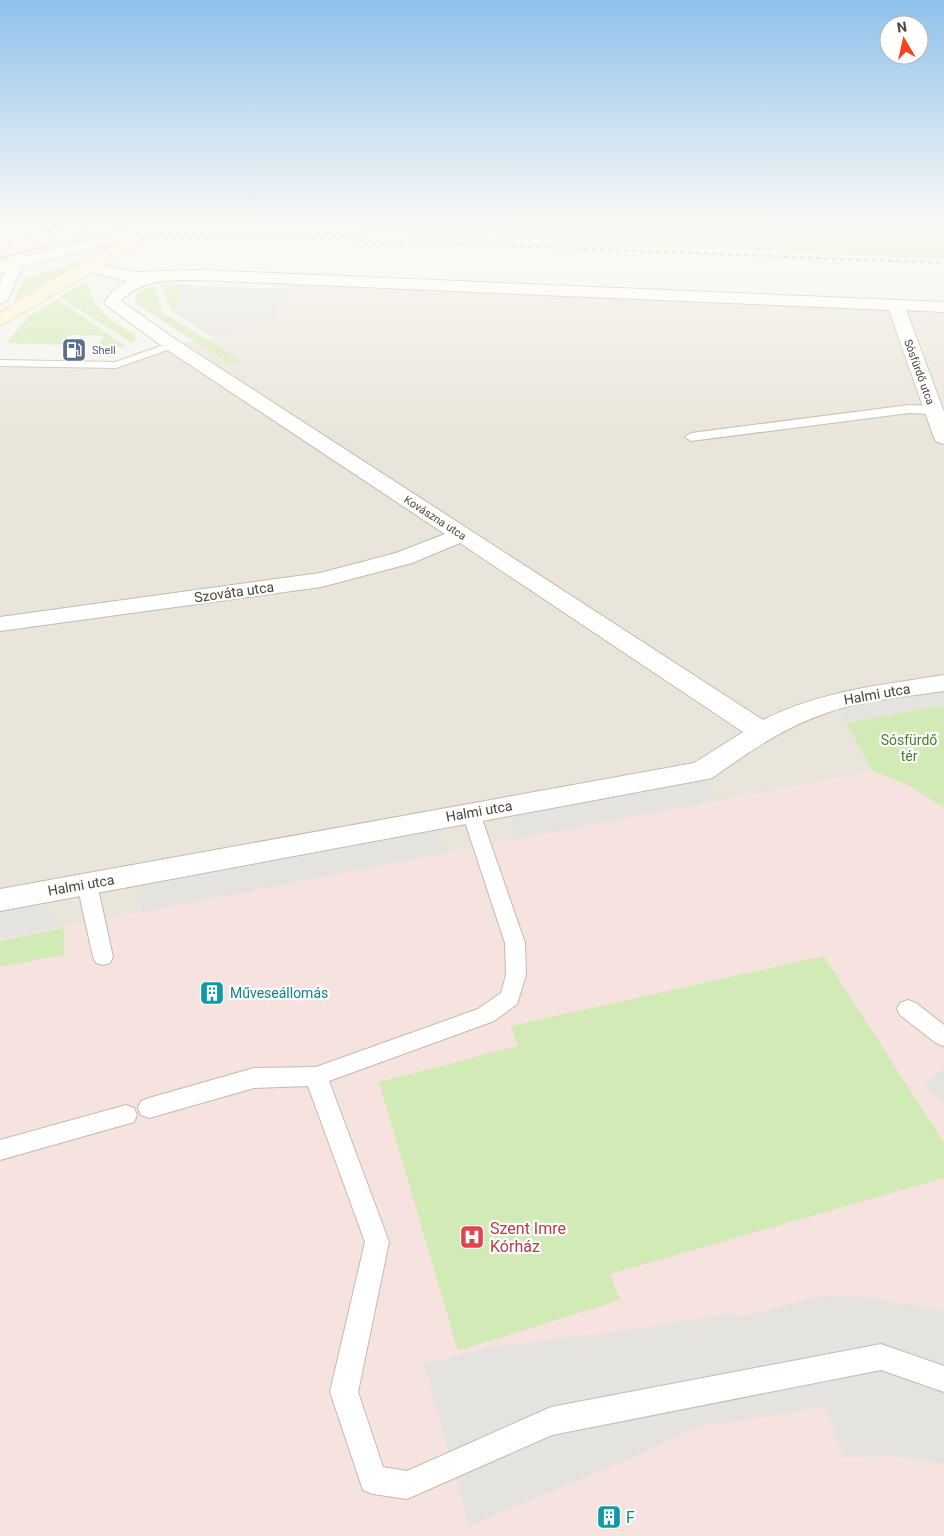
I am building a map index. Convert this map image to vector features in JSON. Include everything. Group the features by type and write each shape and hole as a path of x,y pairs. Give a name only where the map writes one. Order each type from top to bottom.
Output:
{"main road":[{"path":"0,321 39,296"}],"street":[{"name":"Kovászna utca","path":"108,296 112,302 172,345 761,731"},
{"path":"112,302 116,296"},
{"path":"680,296 944,307"},
{"name":"Sósfürdő utca","path":"896,305 944,438"},
{"name":"Szováta utca","path":"0,624 321,580 404,558 461,535"},
{"name":"Halmi utca","path":"0,900 470,812 702,771 761,731 831,703 944,683"}],"lane":[{"path":"0,363 116,365 172,345"},
{"path":"691,438 909,409 933,410"},
{"path":"149,1108 254,1078 316,1076 486,1015 510,998 516,975 515,943 470,812"},
{"path":"87,884 102,957"},
{"path":"908,1009 944,1037"},
{"path":"316,1076 377,1242 344,1392 373,1480 407,1485 551,1421 881,1357 944,1379"},
{"path":"0,1150 126,1114"}],"shaded area":[{"path":"179,296 284,296 272,322 214,339 172,311"},
{"path":"284,296 680,296 944,307 944,705 846,723 873,771 0,939 0,363 116,365 172,345 214,339 272,322"},
{"path":"944,683 944,705 846,723 831,703"},
{"path":"702,771 720,800 520,838 506,806"},
{"name":"Szent Imre Kórház","path":"873,771 910,786 944,808 944,1536 0,1536 0,939"},
{"path":"434,819 446,853 142,912 138,874"},
{"path":"39,893 40,907 57,913 57,928 0,939 0,900"},
{"path":"944,1067 944,1103 923,1086"},
{"path":"817,1297 867,1297 944,1311 944,1464 895,1456 843,1457 826,1407 697,1427 643,1453 469,1526 424,1364 492,1347 599,1334 735,1313 738,1318"}],"green space":[{"path":"15,296 22,296 16,299 13,300"},
{"path":"93,296 99,309 105,315 138,337 132,343 60,297"},
{"path":"136,296 157,296 162,312 243,362 228,363 138,305 135,299"},
{"path":"165,296 179,296 172,311"},
{"path":"57,299 127,347 97,346 104,336 69,335 61,345 6,343 29,316"},
{"name":"Sósfürdő tér","path":"944,705 944,808 910,786 873,771 846,723"},
{"path":"64,928 64,955 0,967 0,941"},
{"path":"824,956 944,1143 944,1178 610,1274 620,1300 458,1351 379,1082 518,1046 511,1026"}],"place":[{"name":"Shell","path":"74,350"},
{"name":"Műveseállomás","path":"212,993"},
{"name":"Szent Imre Kórház","path":"472,1237"},
{"name":"F","path":"609,1517"}]}
